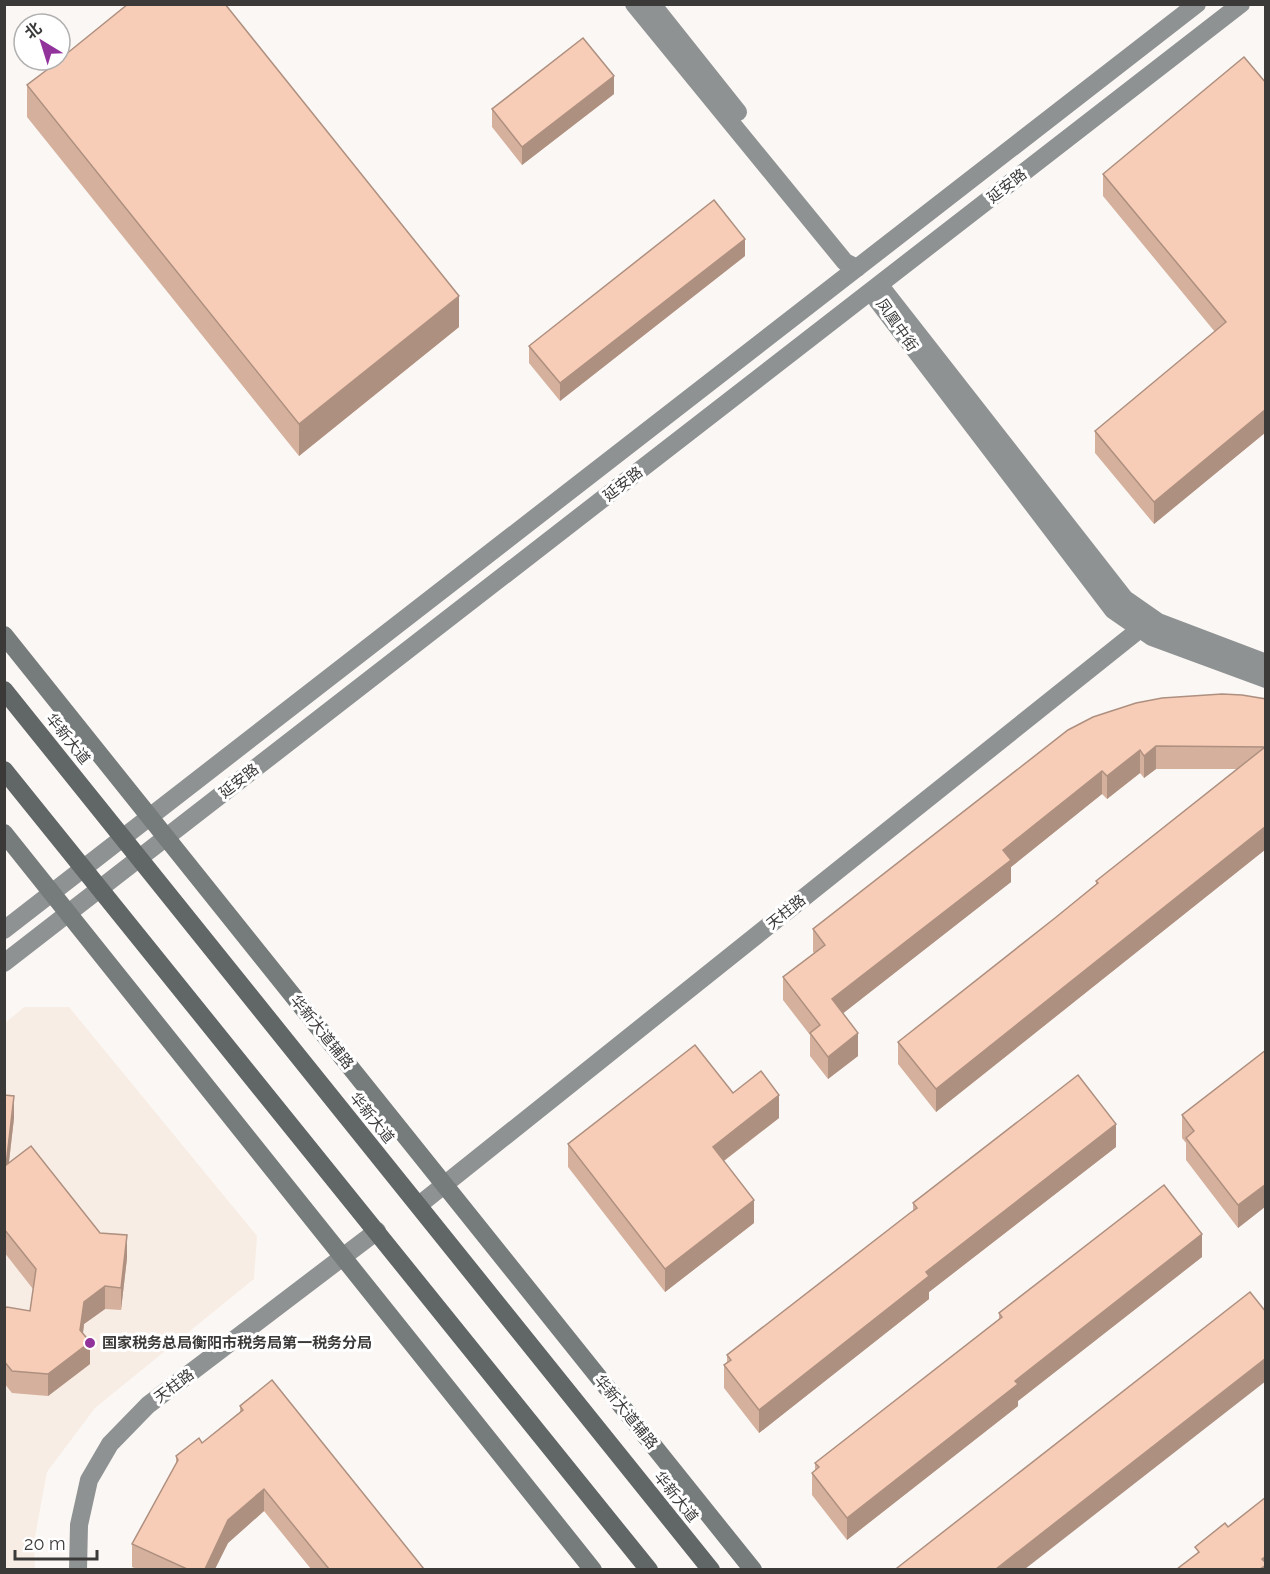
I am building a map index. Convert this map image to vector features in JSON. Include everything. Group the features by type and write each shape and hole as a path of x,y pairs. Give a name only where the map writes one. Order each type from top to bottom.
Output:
{"highway":[{"name":"华新大道","path":"4,690 141,857 711,1569"},
{"path":"4,770 649,1569"}],"main road":[{"path":"634,4 845,262 857,268"},
{"path":"652,4 853,256 857,268"},
{"name":"延安路","path":"4,930 1197,4"},
{"name":"延安路","path":"4,963 1241,4"},
{"name":"凤凰中街","path":"876,288 885,292 1145,623 1152,637 1266,679"},
{"name":"凤凰中街","path":"1145,623 1158,622 1266,663"},
{"name":"天柱路","path":"419,1204 1145,623"},
{"name":"华新大道辅路","path":"4,635 753,1569"},
{"path":"4,833 593,1569"},
{"name":"天柱路","path":"78,1569 79,1525 89,1479 110,1444 148,1405 376,1231"}],"shaded area":[{"name":"国家税务总局衡阳市税务局第一税务分局","path":"24,1007 69,1007 257,1236 254,1279 95,1408 47,1472 34,1542 35,1569 5,1570 5,1023"}],"building":[{"path":"128,4 225,4 459,296 299,424 27,85 44,72 72,72 72,49"},
{"path":"583,38 614,76 522,147 492,109"},
{"path":"1244,57 1266,83 1266,409 1154,502 1095,431 1226,322 1103,174"},
{"path":"714,200 745,239 560,383 529,346"},
{"path":"1222,694 1266,699 1266,826 936,1089 898,1042 1265,747 1156,746 1144,756 1140,750 1107,776 1102,771 1003,850 1011,860 832,999 858,1033 828,1057 810,1033 820,1025 783,977 825,945 813,929 1068,730 1093,717 1136,703 1162,698"},
{"path":"695,1045 733,1093 761,1071 779,1095 713,1147 754,1200 665,1269 568,1144"},
{"path":"1266,1050 1266,1184 1238,1205 1186,1138 1194,1131 1182,1115"},
{"path":"1078,1075 1116,1124 926,1272 929,1276 759,1410 724,1365 731,1360 727,1355 917,1208 913,1203"},
{"path":"4,1095 14,1096 6,1165 31,1146 100,1233 127,1235 121,1288 105,1286 84,1302 80,1330 90,1342 48,1374 12,1371 4,1361 4,1309 7,1307 30,1311 36,1269 4,1229"},
{"path":"1164,1185 1202,1234 1015,1381 1018,1384 847,1518 812,1473 819,1467 815,1463 1002,1317 999,1313"},
{"path":"1250,1292 1266,1312 1266,1358 996,1569 897,1568"},
{"path":"272,1380 424,1569 329,1569 264,1489 228,1520 205,1569 187,1569 132,1544 178,1460 176,1456 199,1438 202,1443 243,1410 240,1406"},
{"path":"1266,1497 1266,1556 1262,1559 1266,1565 1260,1569 1177,1569 1199,1552 1195,1547 1225,1523 1228,1527"}],"place":[{"name":"国家税务总局衡阳市税务局第一税务分局","path":"90,1343"}]}
